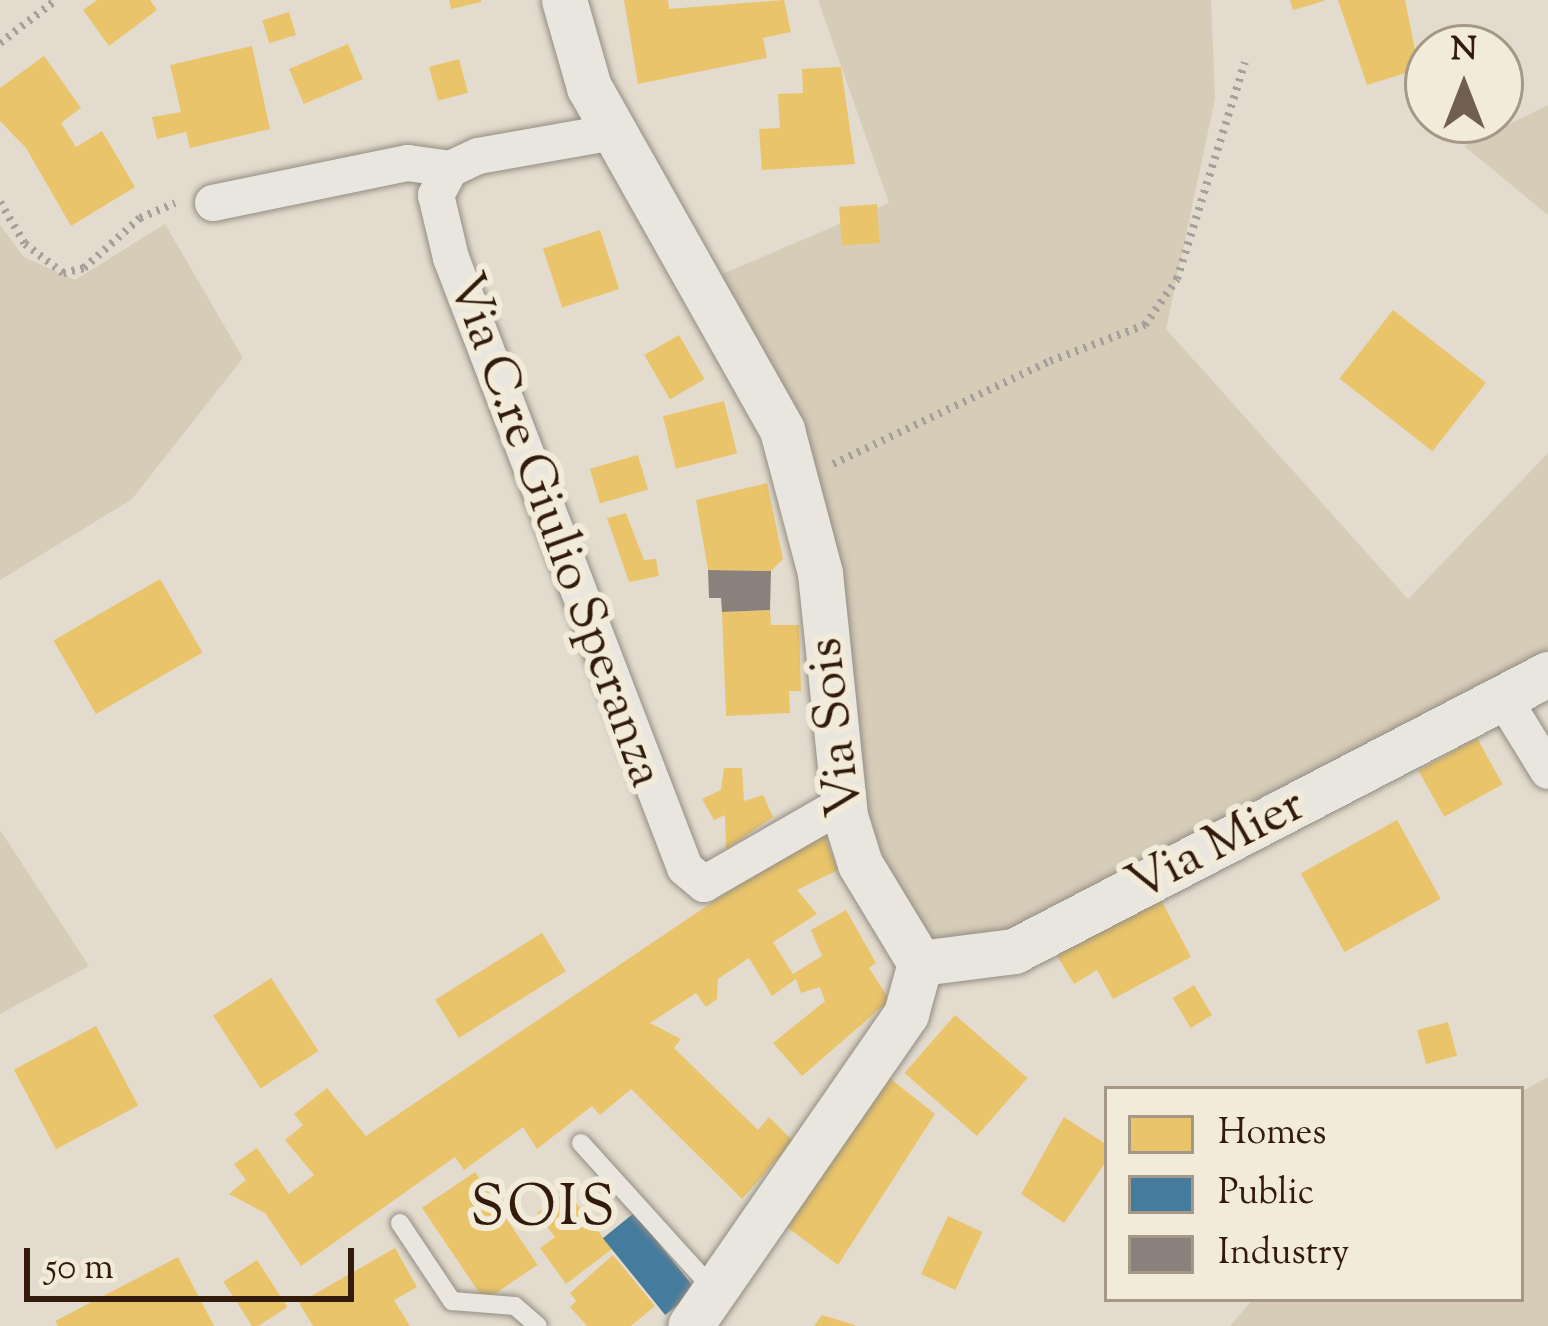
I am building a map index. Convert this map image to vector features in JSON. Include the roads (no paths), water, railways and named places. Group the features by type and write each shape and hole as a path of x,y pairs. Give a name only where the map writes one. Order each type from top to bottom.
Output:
{"street":[{"name":"Via Sois","path":"564,0 576,59 757,375 798,478 820,573 843,804 860,864 920,963"},
{"path":"213,203 408,163 450,169 478,156 614,132"},
{"name":"Via C.re Giulio Speranza","path":"450,169 437,208 464,297 662,821 685,868 704,884 843,804"},
{"name":"Via Mier","path":"920,963 1014,951 1504,701 1548,674"},
{"path":"1504,701 1548,771"},
{"path":"704,1310 906,1014 920,963"}],"lane":[{"path":"581,1143 704,1310"},
{"path":"400,1223 452,1301 515,1306 538,1326"}],"district":[{"name":"SOIS","path":"544,1211"}]}
